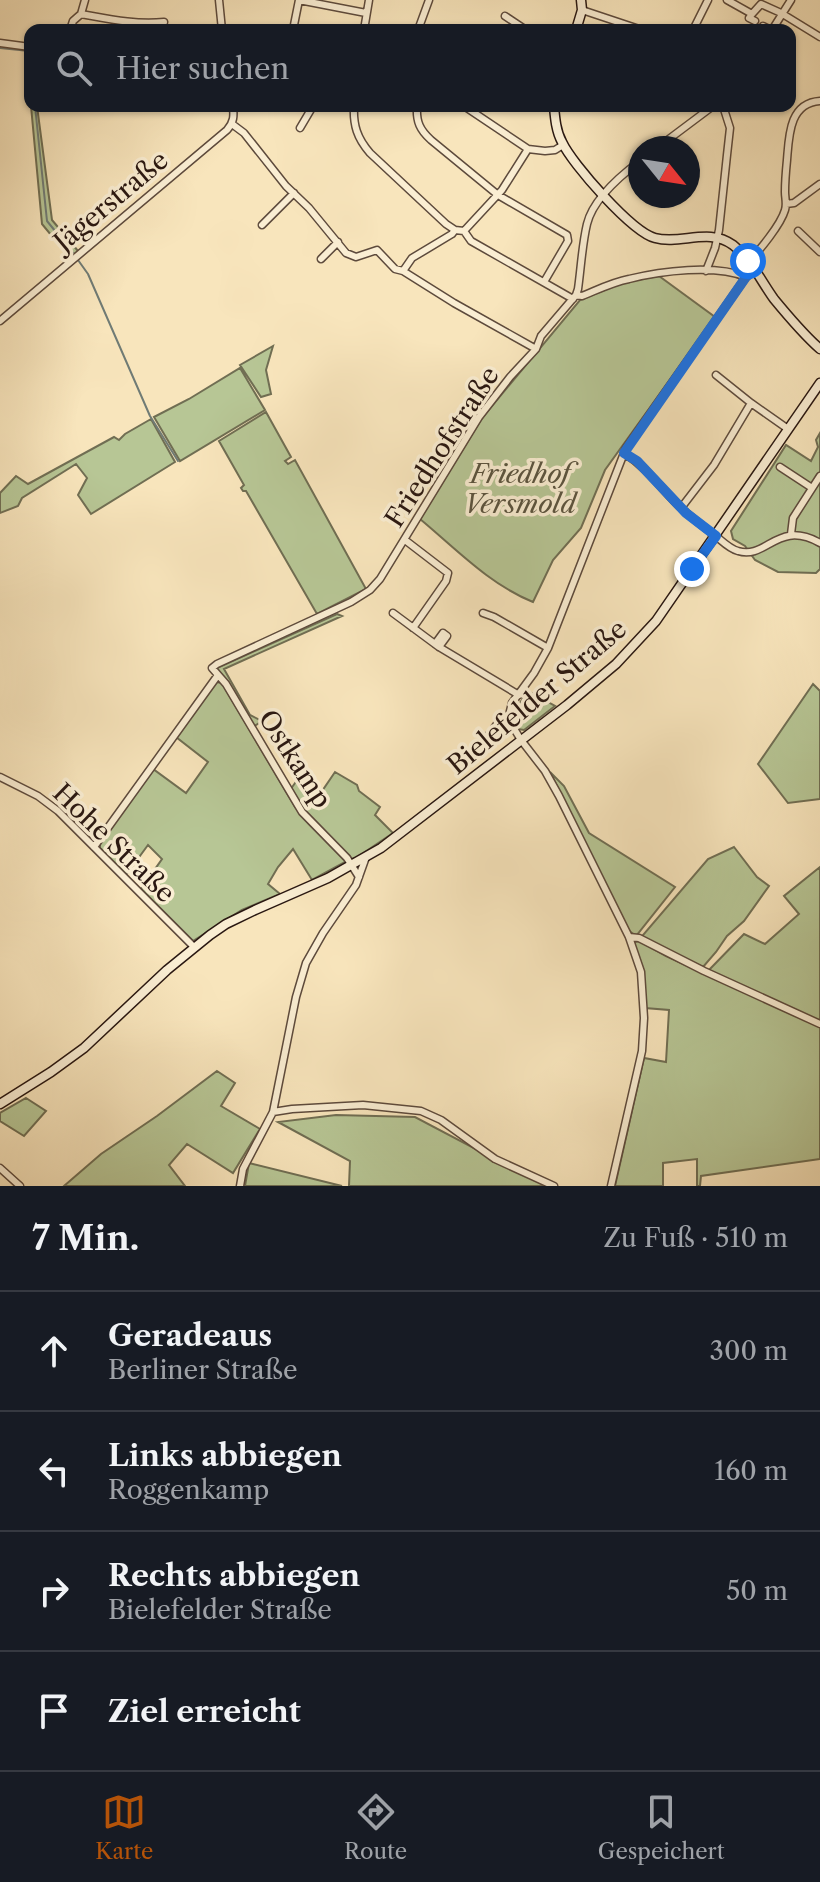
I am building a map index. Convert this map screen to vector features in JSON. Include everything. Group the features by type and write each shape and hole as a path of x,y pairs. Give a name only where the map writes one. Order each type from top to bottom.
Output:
{"main road":[{"path":"578,24 581,0"},
{"path":"555,112 557,131 563,145 639,231 665,240 717,237 734,246 800,329 820,349"},
{"name":"Bielefelder Straße","path":"0,1104 84,1048 142,992 226,924 366,857 410,827 616,664 656,621 820,383"}],"street":[{"path":"72,24 81,14 85,0"},
{"path":"219,0 221,24"},
{"path":"294,24 299,0 366,13"},
{"path":"365,24 369,0"},
{"path":"420,24 429,0"},
{"path":"696,24 708,0"},
{"path":"727,0 751,14"},
{"path":"776,24 791,0"},
{"path":"755,21 749,18 761,4 820,37"},
{"path":"582,10 624,24"},
{"path":"81,14 131,23 164,22"},
{"path":"505,16 517,24"},
{"path":"0,43 24,46"},
{"path":"748,261 784,214 791,125 795,115 812,102 820,101"},
{"path":"234,112 232,124 244,133 346,253 356,257 377,250 395,269 536,349"},
{"path":"300,128 309,112"},
{"path":"354,112 360,142 455,230 464,231 471,241 574,297 630,278 696,270 746,277"},
{"path":"417,112 422,132 498,195 567,235 568,241 544,282"},
{"path":"473,112 528,149 555,150 563,145"},
{"path":"673,136 705,112"},
{"path":"706,271 717,237 730,128 725,112"},
{"name":"Jägerstraße","path":"0,321 232,124"},
{"path":"464,231 498,195 528,149"},
{"path":"574,297 591,212 628,172"},
{"path":"786,204 794,203 820,184"},
{"path":"262,225 294,193"},
{"path":"403,271 412,258 455,230"},
{"path":"798,231 820,252"},
{"path":"321,259 338,242"},
{"path":"611,1186 642,1051 644,1018 641,972 629,937 552,783 512,728 509,715 512,703 548,648 624,453 746,277 754,270"},
{"name":"Friedhofstraße","path":"212,668 370,590 384,574 479,417 536,349 541,336 574,297"},
{"path":"716,375 788,429"},
{"path":"681,508 714,465 751,403"},
{"path":"624,453 637,461 681,508 735,550 751,552 791,534 820,543"},
{"path":"780,467 812,488"},
{"path":"791,534 793,518 820,476"},
{"path":"405,540 448,573 446,581 413,628"},
{"path":"393,613 437,646 519,695"},
{"path":"483,613 548,648"},
{"name":"Ostkamp","path":"212,668 226,684 302,812 359,877"},
{"path":"94,847 218,675"},
{"path":"474,754 501,719 509,715"},
{"name":"Hohe Straße","path":"0,777 38,796 58,811 194,947"},
{"path":"240,1186 243,1169 273,1112 296,997 306,963 351,893 366,857"},
{"path":"629,937 639,938 820,1024"},
{"path":"273,1112 363,1105 421,1111 441,1120 495,1159 554,1186"},
{"path":"0,1168 20,1186"}],"green space":[{"path":"32,112 38,112 52,220 78,251 70,258 42,224"},
{"name":"Friedhof Versmold","path":"659,276 715,317 605,470 581,528 553,560 533,602 488,576 420,519 482,418 580,300 624,282"},
{"path":"273,346 266,370 271,394 261,397 240,365"},
{"path":"240,368 265,410 180,461 154,417"},
{"path":"266,412 291,457 285,461 288,464 295,460 366,589 317,614 246,491 241,488 244,485 219,441"},
{"path":"151,419 175,462 91,514 78,495 87,478 76,464 22,498 18,506 0,513 0,493 16,476 28,484 114,437 119,440"},
{"path":"820,433 820,569 816,573 778,572 755,560 745,546 733,539 731,531 786,445 811,461"},
{"path":"337,614 342,616 224,669 250,715 262,721 253,727 217,668"},
{"path":"216,682 222,683 295,807 347,861 312,880 293,849 268,884 280,894 242,910 193,941 141,889 162,859 148,845 126,875 100,848 100,842 153,769 186,793 208,762 176,737"},
{"path":"813,684 820,691 820,799 788,803 758,764"},
{"path":"528,691 555,706 524,730 518,729 513,713"},
{"path":"335,772 357,785 359,791 380,807 375,815 393,833 356,858 351,859 312,821 290,790 298,779 320,794"},
{"path":"550,772 564,786 589,833 675,887 636,936 628,930"},
{"path":"734,847 757,877 769,886 744,921 727,936 703,967 643,938 708,859"},
{"path":"820,867 820,1023 708,971 744,934 765,944 799,914 784,896"},
{"path":"639,941 820,1027 820,1159 701,1176 700,1186 697,1186 697,1159 663,1163 663,1186 615,1186 644,1058 666,1062 669,1010 645,1008 634,945"},
{"path":"217,1071 235,1083 221,1106 260,1129 233,1173 187,1144 169,1165 185,1186 64,1186 101,1154"},
{"path":"26,1098 46,1111 24,1136 0,1121 0,1113"},
{"path":"336,1115 415,1117 546,1186 349,1186 350,1161 278,1122"},
{"path":"249,1163 342,1186 245,1186"}],"waterway":[{"path":"0,48 24,50"},
{"path":"36,112 47,221 73,253"},
{"path":"78,260 88,274 150,416 178,461"}],"route":[{"path":"692,569 716,536 686,513 637,461 624,453 746,277 754,270 748,261"}]}
